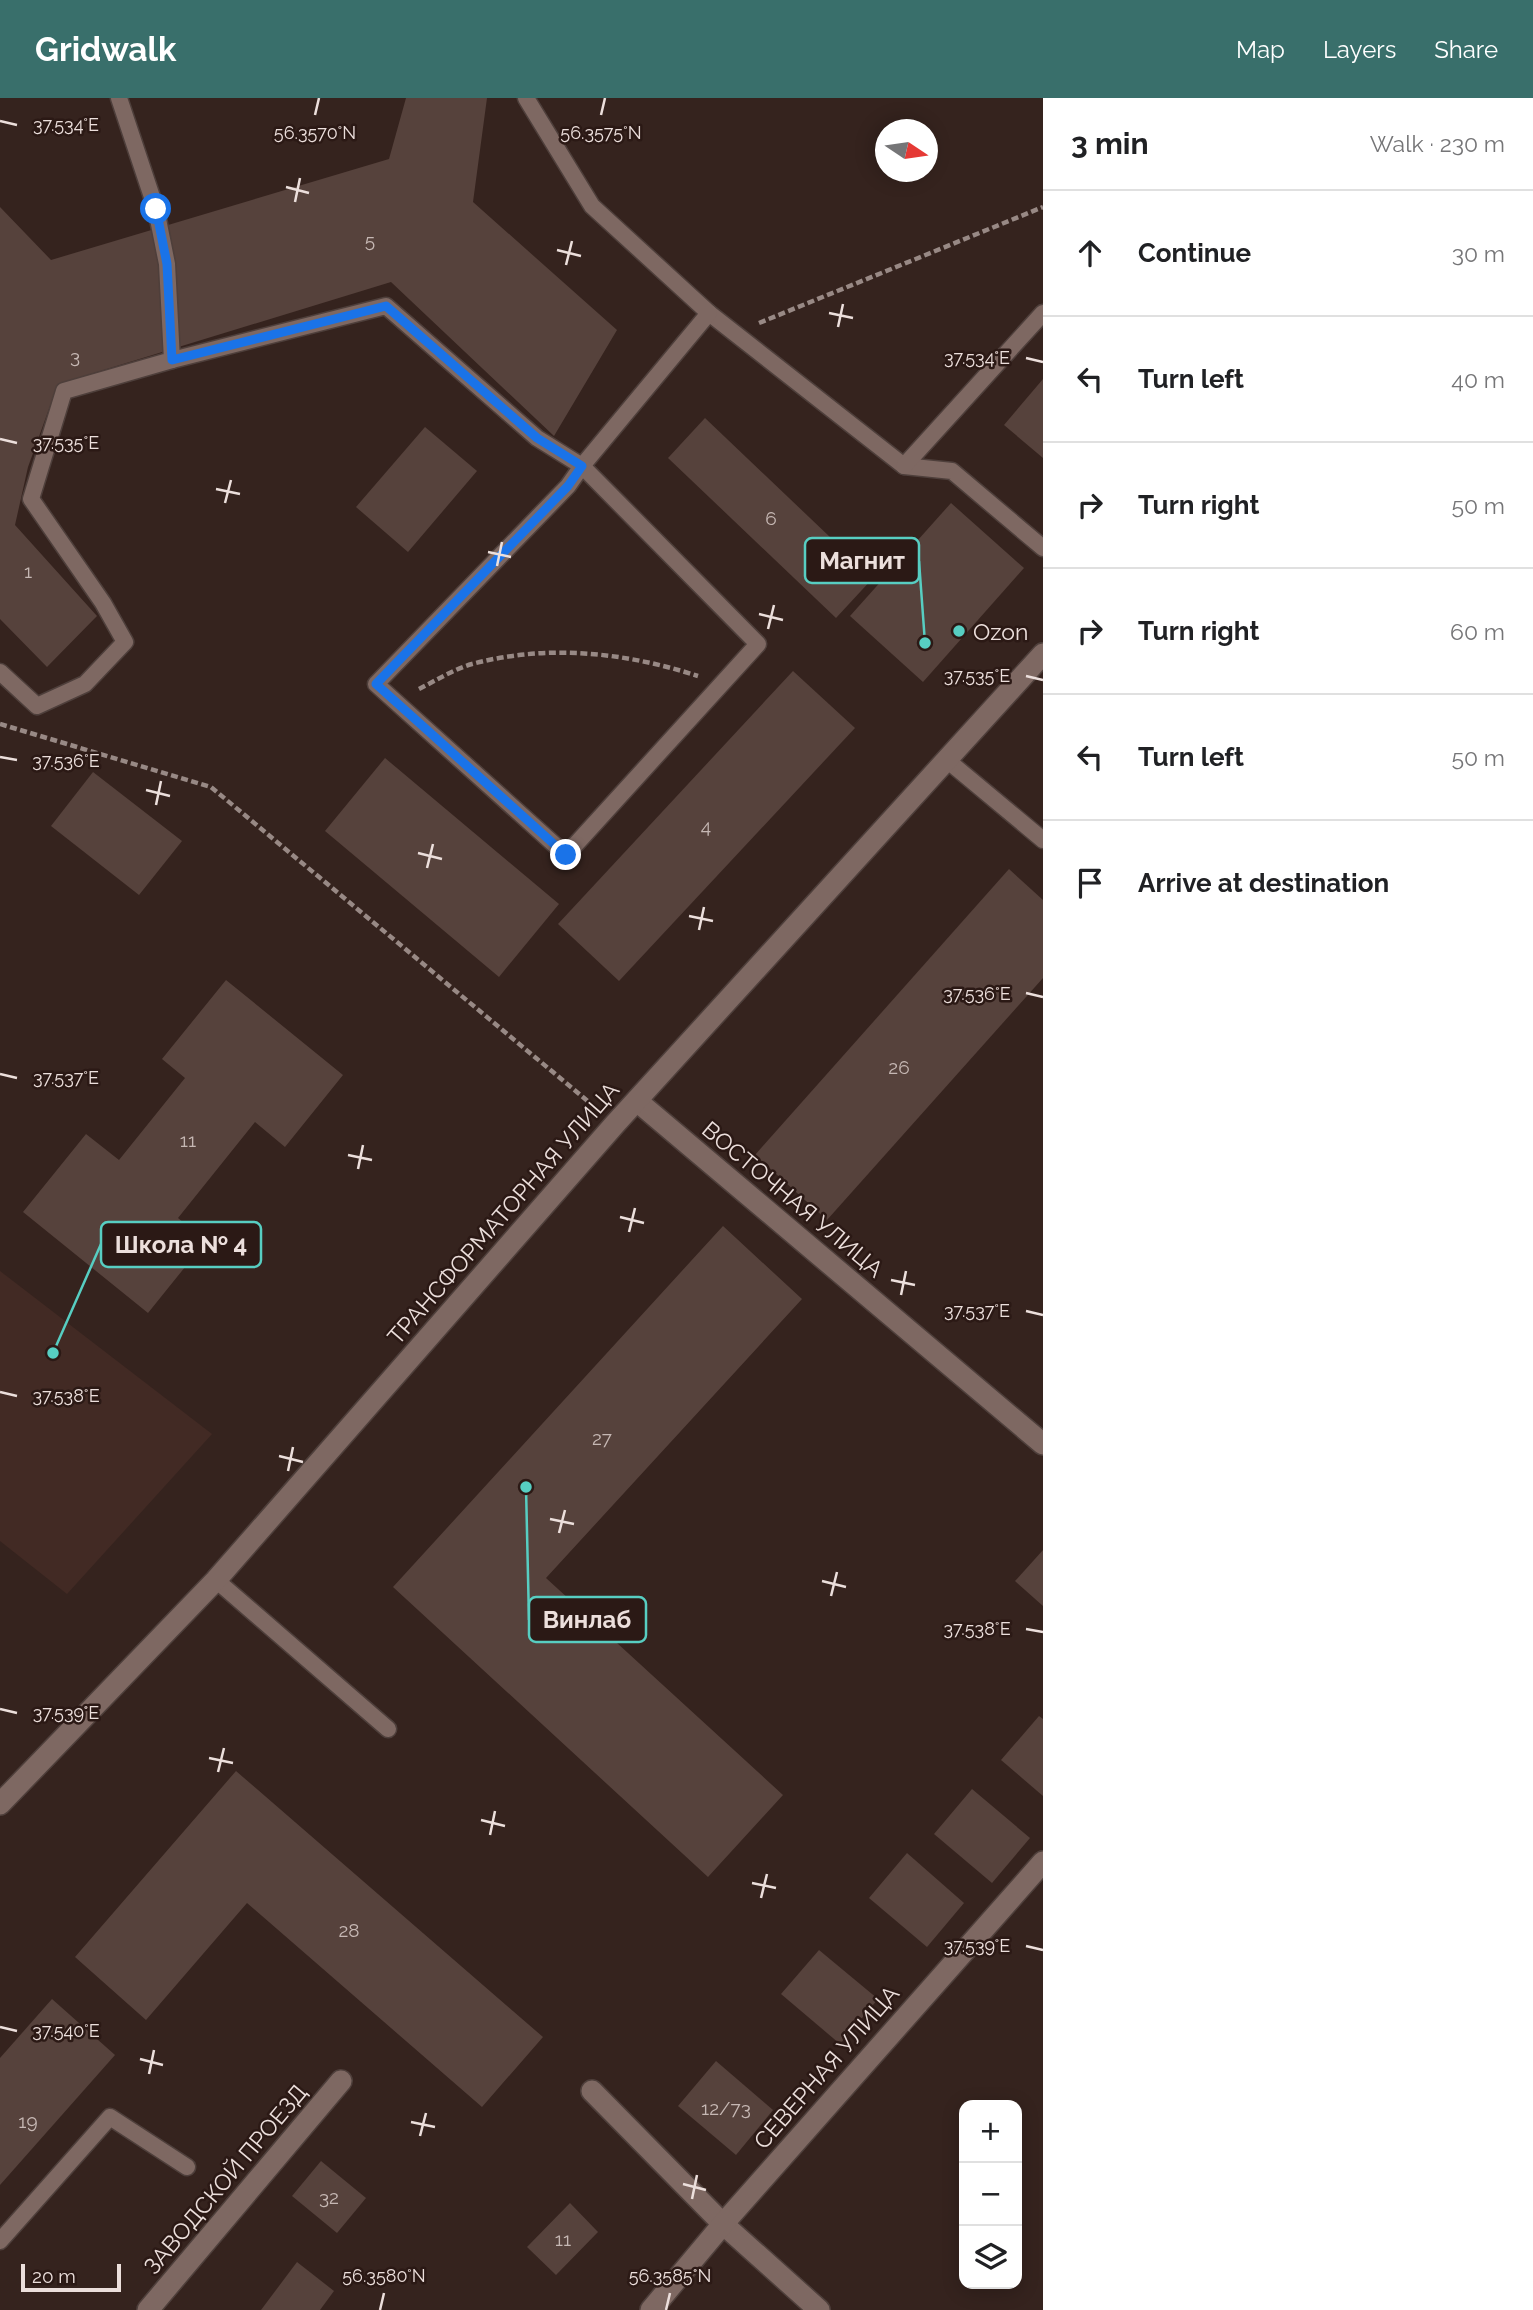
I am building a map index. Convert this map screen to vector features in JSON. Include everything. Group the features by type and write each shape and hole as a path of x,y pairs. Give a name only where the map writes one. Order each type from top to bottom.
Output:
{"street":[{"name":"ТРАНСФОРМАТОРНАЯ УЛИЦА","path":"0,1804 216,1580 615,1124 1043,654"},
{"name":"ВОСТОЧНАЯ УЛИЦА","path":"637,1101 1043,1444"},
{"name":"СЕВЕРНАЯ УЛИЦА","path":"651,2310 723,2224 1043,1862"},
{"name":"ЗАВОДСКОЙ ПРОЕЗД","path":"148,2310 341,2081"},
{"path":"592,2091 723,2224 819,2310"}],"lane":[{"path":"119,98 156,209 167,264 172,360"},
{"path":"526,98 592,206 709,313 904,466 952,471 1043,548"},
{"path":"0,672 37,706 85,684 125,642 103,603 31,499 64,391 172,360 386,306 537,438 582,466 758,644 566,855 376,684 568,486 582,466 709,313"},
{"path":"904,466 1043,313"},
{"path":"947,760 1043,840"},
{"path":"216,1580 388,1729"},
{"path":"0,2241 110,2117 187,2167"}],"path":[{"path":"734,333 1043,207"},
{"path":"391,698 415,691 470,664 533,653 574,651 627,657 722,683"},
{"path":"0,724 211,787 615,1124"}],"shaded area":[{"path":"0,1271 212,1434 67,1594 0,1541"}],"building":[{"path":"406,98 487,98 473,202 617,330 554,436 391,282 58,384 28,467 15,525 97,616 47,667 0,619 0,207 51,260 389,159"},
{"path":"1043,379 1043,458 1004,425"},
{"path":"705,418 873,578 836,618 668,458"},
{"path":"425,427 477,471 408,552 356,507"},
{"path":"951,503 1024,568 923,682 850,616"},
{"path":"793,671 855,728 619,981 558,924"},
{"path":"385,758 559,904 499,977 325,831"},
{"path":"93,772 182,841 139,895 51,826"},
{"path":"1009,869 1043,900 1043,978 827,1220 755,1155"},
{"path":"226,980 343,1075 285,1147 255,1122 178,1218 206,1241 148,1313 23,1212 86,1134 119,1160 185,1078 162,1059"},
{"path":"723,1226 802,1299 546,1578 783,1795 708,1877 393,1587"},
{"path":"1043,1550 1043,1606 1015,1581"},
{"path":"1039,1716 1043,1719 1043,1796 1001,1760"},
{"path":"236,1771 543,2037 482,2107 247,1903 146,2020 75,1957"},
{"path":"972,1789 1030,1838 992,1883 934,1834"},
{"path":"907,1853 964,1903 927,1947 869,1898"},
{"path":"819,1950 878,1999 840,2044 781,1994"},
{"path":"52,1999 115,2055 0,2185 0,2058"},
{"path":"716,2061 773,2110 736,2155 678,2106"},
{"path":"321,2161 366,2198 337,2233 292,2196"},
{"path":"570,2203 598,2232 556,2275 527,2247"},
{"path":"297,2262 334,2291 320,2310 261,2310"}],"place":[{"name":"Ozon","path":"959,631"},
{"name":"Магнит","path":"925,643"},
{"name":"Школа № 4","path":"53,1353"},
{"name":"Винлаб","path":"526,1487"}],"route":[{"path":"156,209 167,264 172,360 386,306 537,438 582,466 568,486 376,684 566,855"}]}
